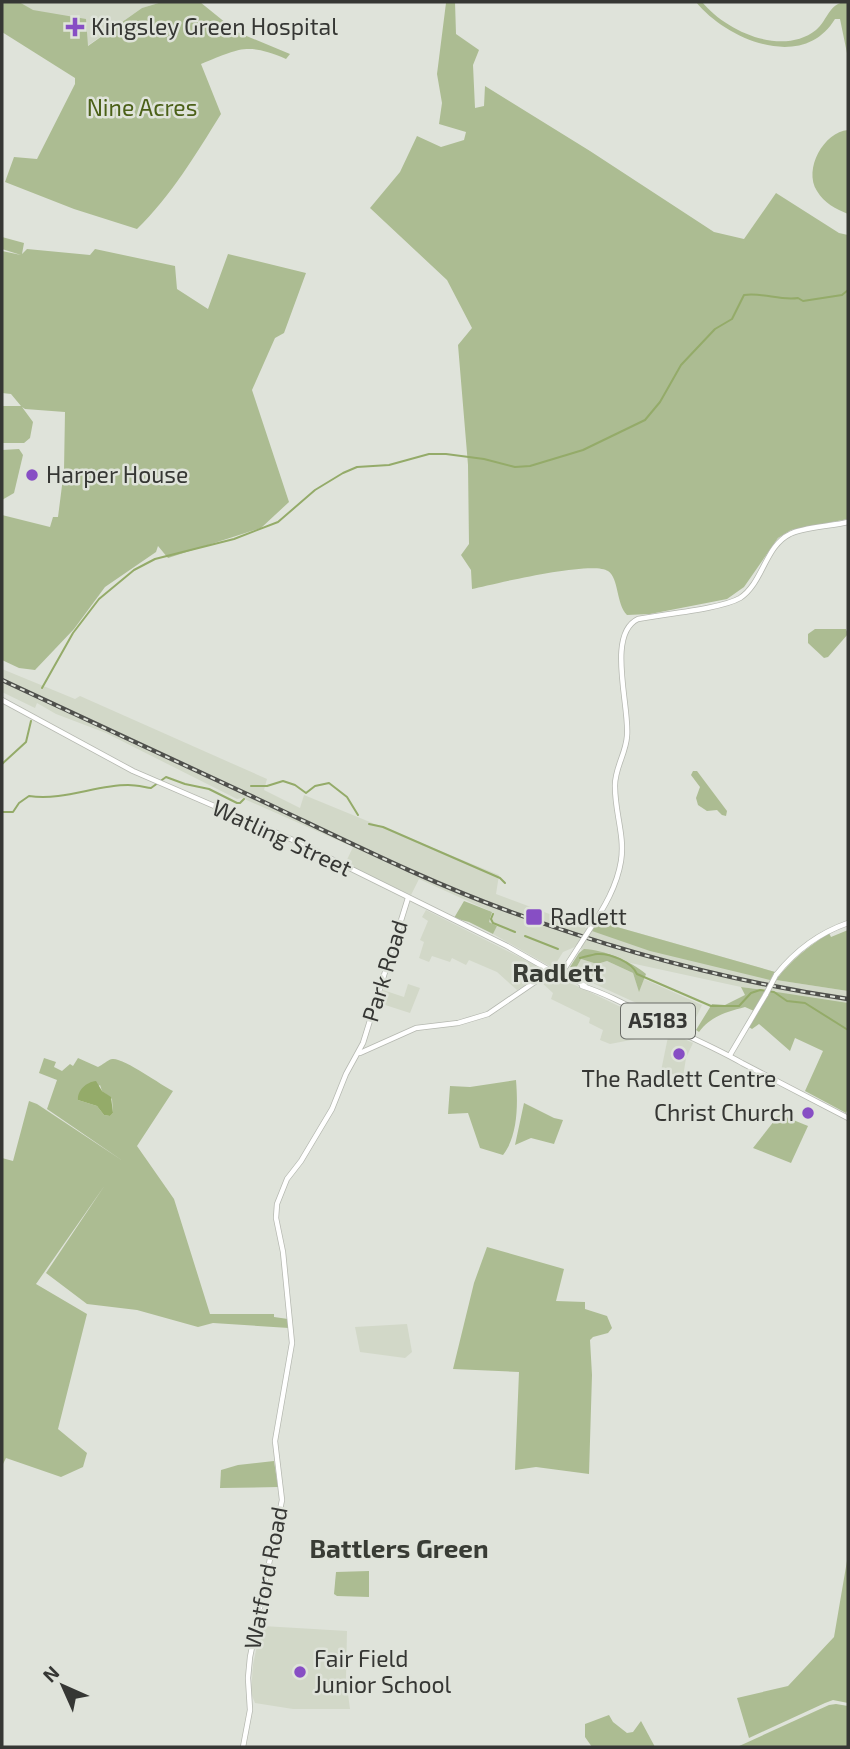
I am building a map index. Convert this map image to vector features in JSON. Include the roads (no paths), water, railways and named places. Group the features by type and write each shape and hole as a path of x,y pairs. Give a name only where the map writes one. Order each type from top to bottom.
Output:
{"main road":[{"path":"562,974 617,881 623,844 614,785 627,737 622,660 623,642 629,626 638,619 737,599 750,588 783,539 792,533 848,522"},
{"name":"Watling Street","path":"2,701 153,780 273,831 507,946 551,971 730,1055 848,1118"},
{"name":"Park Road","path":"363,1043 408,898"},
{"path":"730,1055 784,964 809,942 848,923"},
{"path":"358,1054 416,1028 444,1025 488,1014 551,971"},
{"path":"363,1043 370,1047"},
{"name":"Watford Road","path":"243,1747 250,1710 250,1657 282,1500 275,1441 290,1356 291,1329 283,1252 276,1218 277,1204 287,1179 327,1118 363,1043"}],"waterway":[{"path":"42,688 73,633 99,599 134,570 155,559 234,539 278,522 315,490 357,467 389,465 429,454 484,459 515,467 530,466 583,450 645,420 660,402 681,365 715,329 732,319 744,295 798,298 803,301 842,295 848,290"},
{"path":"2,764 26,742 31,721"},
{"path":"2,812 13,812 19,803 29,796 55,796 131,785 151,788 166,777 209,789 237,803 244,799"},
{"path":"251,786 267,786 283,781 306,793 315,786 329,783 347,797 358,815"},
{"path":"369,824 383,827 500,878 505,883"},
{"path":"493,914 493,923 515,932"},
{"path":"525,936 558,949"},
{"path":"580,958 597,954 614,957 626,962 637,974 711,1006 739,1006 751,993 760,990 774,992 787,1001 805,1003 848,1030"}],"railway":[{"path":"2,680 476,899 636,953 720,975 848,999"}],"place":[{"name":"Kingsley Green Hospital","path":"75,27"},
{"name":"Harper House","path":"32,475"},
{"name":"Radlett","path":"534,917"},
{"name":"The Radlett Centre","path":"679,1054"},
{"name":"Christ Church","path":"808,1113"},
{"name":"Fair Field Junior School","path":"300,1672"}],"district":[{"name":"Radlett","path":"558,973"},
{"name":"Battlers Green","path":"399,1549"}],"park label":[{"name":"Nine Acres","path":"142,108"}]}
